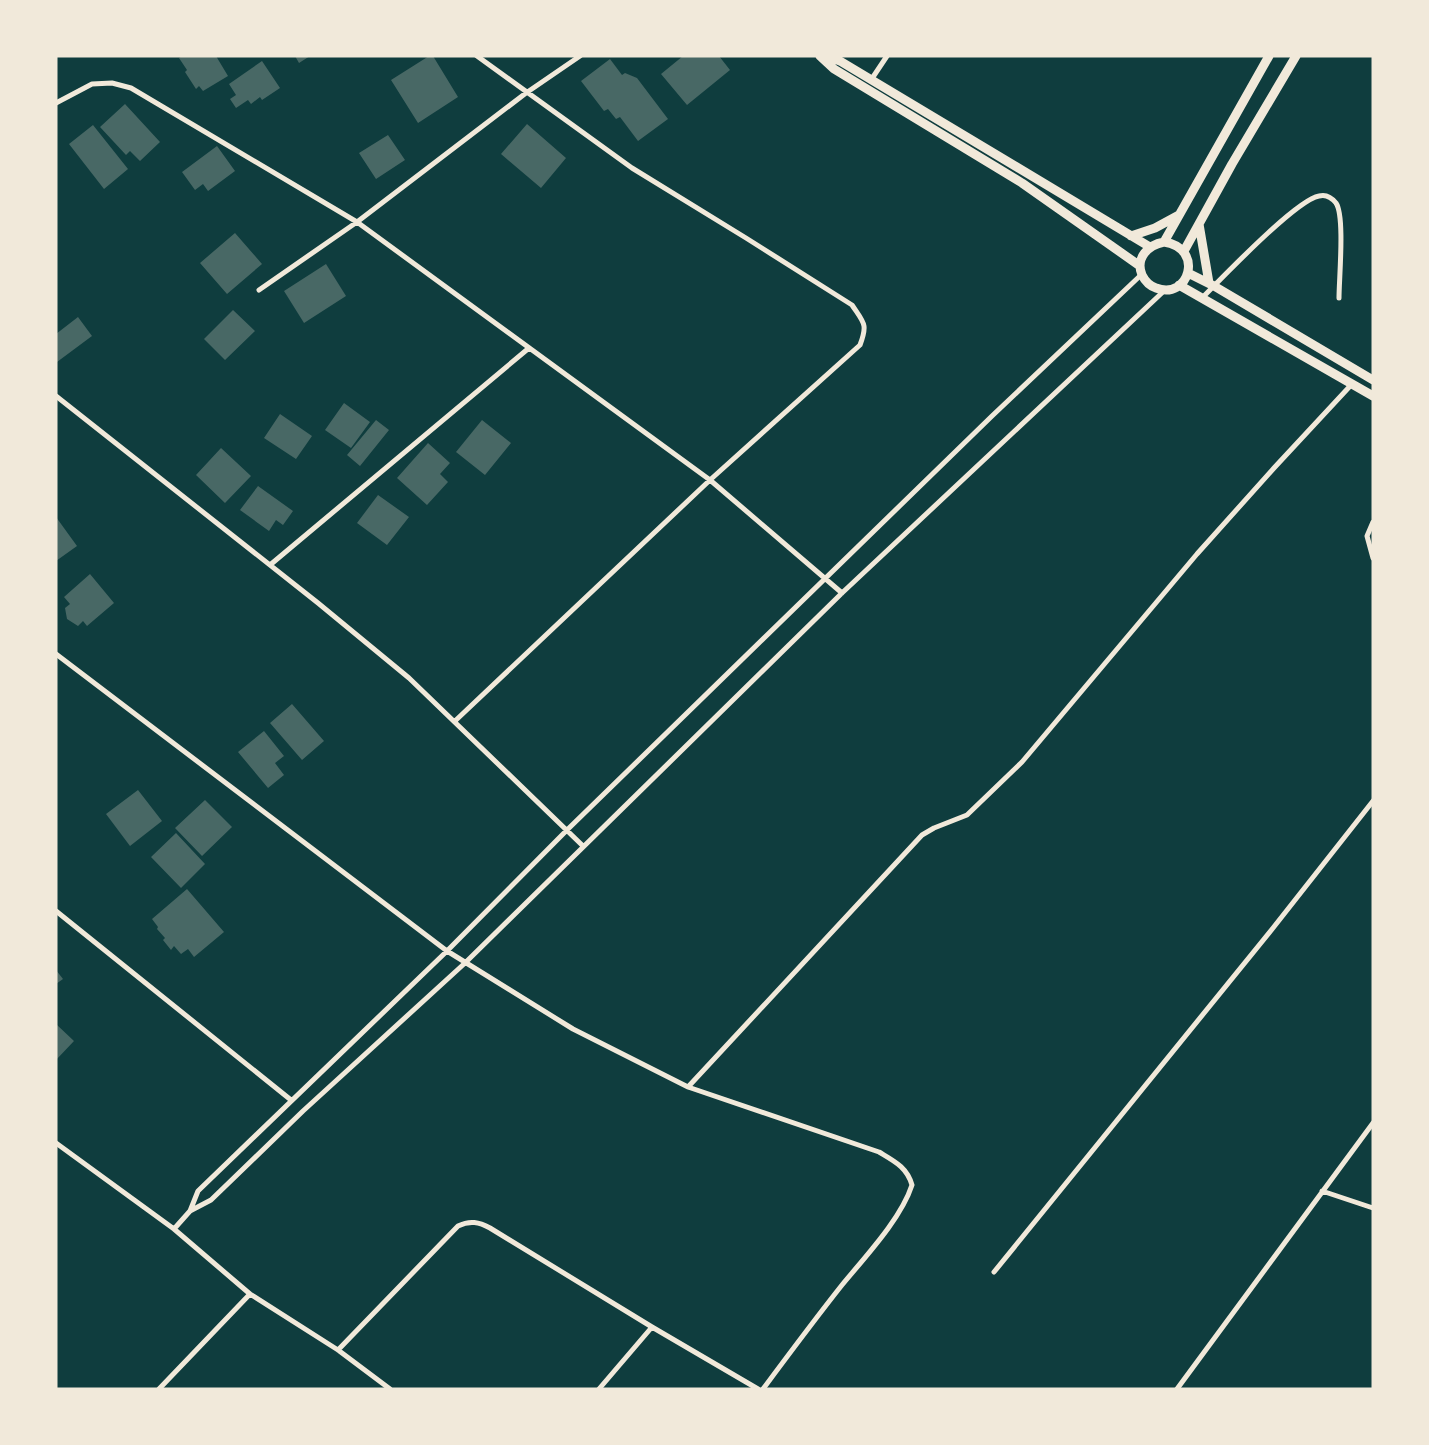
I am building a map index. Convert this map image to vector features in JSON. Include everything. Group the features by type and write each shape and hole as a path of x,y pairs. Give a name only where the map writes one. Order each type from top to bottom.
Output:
{"street":[{"path":"455,721 710,480 860,345 866,330 852,305 632,168 477,56"},
{"path":"259,290 357,222 526,93 580,56"},
{"path":"820,56 834,69 1022,183 1141,270 1151,286 1165,290"},
{"path":"828,56 1150,247"},
{"path":"871,80 887,56"},
{"path":"1164,242 1269,56"},
{"path":"1184,251 1232,164 1296,56"},
{"path":"56,103 92,84 112,82 131,88 357,222 710,480 842,594"},
{"path":"1201,298 1211,284 1281,222 1310,200 1324,195 1337,204 1340,215 1339,298"},
{"path":"1132,236 1155,228 1180,215"},
{"path":"1199,224 1211,284"},
{"path":"174,1229 190,1211 198,1191 290,1100 447,951 567,830 825,581 1141,270 1145,252 1150,247 1164,242 1178,246 1184,251 1188,258 1188,273 1180,285 1165,290 842,594 465,963 303,1111 211,1200 190,1211"},
{"path":"1188,273 1211,284 1373,380"},
{"path":"1180,285 1373,396"},
{"path":"270,566 529,348"},
{"path":"688,1087 922,836 934,828 967,815 1022,762 1197,554 1352,384"},
{"path":"56,396 409,678 583,846"},
{"path":"1373,522 1367,536 1373,558"},
{"path":"56,654 447,951 573,1029 688,1087 879,1152 900,1164 909,1176 912,1185 901,1207 880,1239 819,1314 763,1389"},
{"path":"994,1272 1373,801"},
{"path":"56,911 290,1100"},
{"path":"1177,1389 1373,1123"},
{"path":"56,1143 174,1229 250,1294 338,1350 390,1389"},
{"path":"1322,1191 1373,1208"},
{"path":"338,1350 458,1226 472,1222 490,1228 758,1389"},
{"path":"159,1389 250,1294"},
{"path":"599,1389 652,1327"}],"building":[{"path":"182,56 216,56 228,76 203,91 199,86 196,89 179,58"},
{"path":"295,56 310,56 299,63"},
{"path":"429,56 433,56 458,97 418,123 391,80"},
{"path":"683,56 719,56 730,70 687,105 661,74"},
{"path":"610,59 622,75 625,73 637,78 668,119 638,141 620,117 616,119 608,109 604,111 581,81"},
{"path":"262,61 280,88 262,100 260,97 251,104 248,100 236,108 230,99 236,95 229,84"},
{"path":"125,104 160,142 140,161 130,151 126,155 100,127"},
{"path":"527,124 566,158 541,188 501,154"},
{"path":"93,125 128,169 104,189 69,144"},
{"path":"388,135 405,160 376,179 359,153"},
{"path":"217,146 235,171 208,191 203,184 195,190 182,172"},
{"path":"235,233 262,264 227,294 200,263"},
{"path":"326,264 346,296 304,323 284,291"},
{"path":"233,310 255,331 225,360 204,339"},
{"path":"78,317 92,336 57,362 56,334"},
{"path":"344,403 370,422 351,448 325,430"},
{"path":"280,414 312,436 296,459 264,438"},
{"path":"376,420 389,430 360,466 347,455"},
{"path":"482,420 511,443 485,475 456,452"},
{"path":"428,443 450,463 440,474 448,482 427,505 397,478"},
{"path":"221,448 251,476 225,503 196,475"},
{"path":"258,486 293,511 283,525 276,520 269,531 240,510"},
{"path":"378,495 409,517 387,545 357,523"},
{"path":"56,517 77,546 56,561"},
{"path":"90,574 114,603 87,626 83,621 78,626 67,619 65,608 70,604 64,597"},
{"path":"292,704 324,741 302,760 270,723"},
{"path":"264,731 284,756 275,763 284,775 268,788 238,752"},
{"path":"138,790 162,821 130,846 106,814"},
{"path":"205,800 232,827 202,856 175,828"},
{"path":"176,833 205,864 181,888 151,857"},
{"path":"187,889 224,932 194,957 188,949 181,954 174,946 171,950 163,940 165,938 157,929 158,927 152,919"},
{"path":"56,970 63,979 56,984"},
{"path":"56,1024 74,1041 56,1060"}]}
